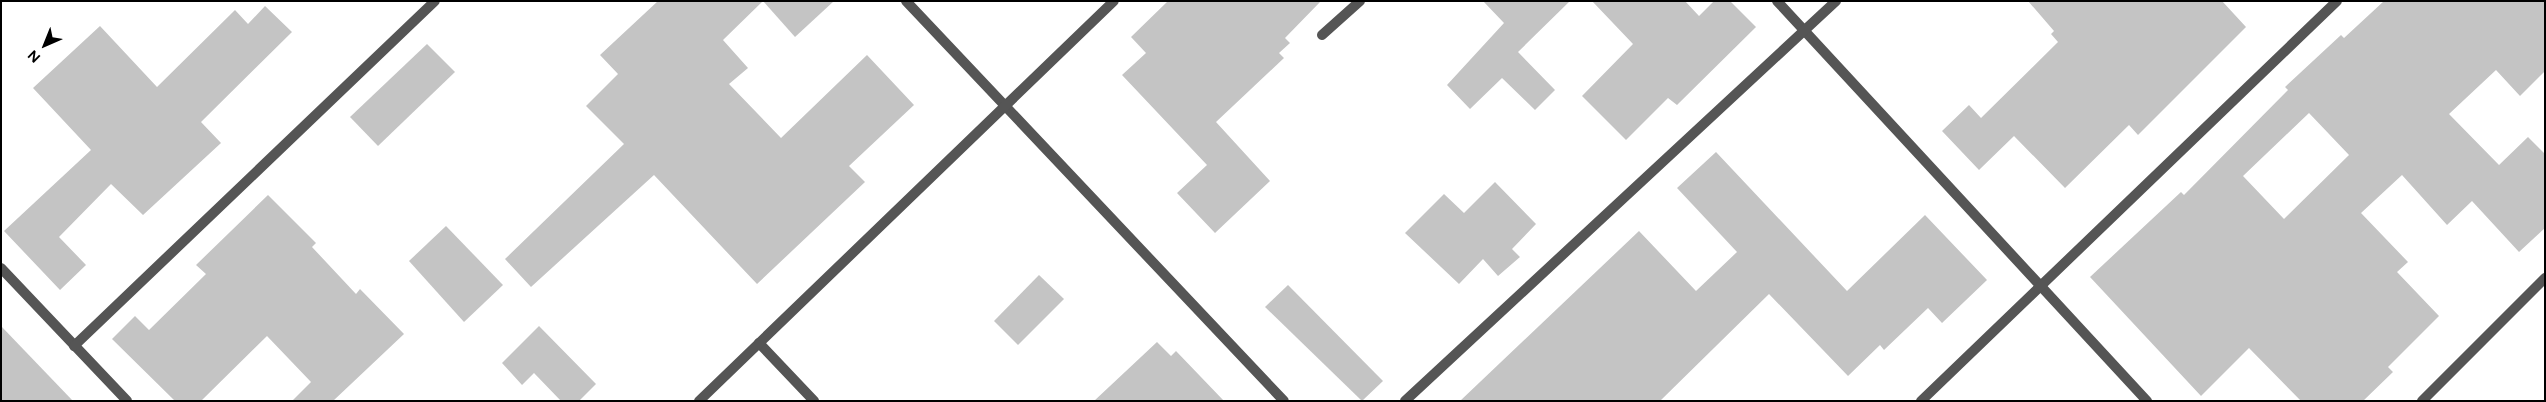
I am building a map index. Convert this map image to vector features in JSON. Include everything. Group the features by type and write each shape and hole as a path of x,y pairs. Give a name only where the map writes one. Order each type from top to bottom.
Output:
{"street":[{"path":"74,346 435,1"},
{"path":"906,1 1284,401"},
{"path":"699,401 1114,1"},
{"path":"1322,35 1360,1"},
{"path":"1777,1 2147,401"},
{"path":"1406,401 1836,1"},
{"path":"1921,401 2337,1"},
{"path":"1,268 126,401"},
{"path":"2422,401 2545,278"},
{"path":"759,343 814,401"}],"building":[{"path":"658,1 763,1 723,40 748,68 729,84 781,138 867,55 914,105 849,166 865,182 757,284 654,175 531,287 505,259 624,144 586,106 618,74 600,55"},
{"path":"763,1 834,1 795,37"},
{"path":"1168,1 1321,1 1285,38 1290,43 1279,53 1284,58 1216,122 1270,181 1215,233 1177,193 1207,165 1122,75 1146,53 1131,37"},
{"path":"1483,1 1570,1 1518,52 1555,90 1535,110 1502,78 1470,109 1447,85 1504,23"},
{"path":"1592,1 1685,1 1699,16 1714,1 1730,1 1756,27 1677,105 1668,98 1626,140 1582,96 1633,44"},
{"path":"2028,1 2222,1 2246,27 2138,135 2129,125 2065,188 2014,136 1979,170 1942,131 1969,105 1981,118 2058,42 2051,34 2054,31"},
{"path":"2384,1 2545,1 2545,71 2520,96 2496,70 2449,114 2499,165 2528,137 2545,154 2545,228 2519,252 2472,201 2447,225 2402,175 2361,213 2408,262 2397,272 2439,316 2388,367 2393,372 2363,401 2301,401 2249,348 2201,396 2090,277 2181,192 2184,195 2288,90 2285,87 2341,35 2344,38","holes":["2309,113 2349,155 2284,219 2243,176"]},
{"path":"265,6 292,32 201,122 221,143 143,215 111,184 59,237 86,265 60,290 4,231 91,150 33,88 100,26 157,87 235,10 248,24"},
{"path":"427,44 455,72 378,146 350,117"},
{"path":"1716,152 1847,291 1925,215 1987,280 1942,323 1928,308 1884,350 1880,345 1848,376 1769,294 1660,401 1460,401 1639,231 1696,291 1737,252 1677,188"},
{"path":"1495,182 1536,224 1512,249 1520,257 1498,276 1483,259 1459,284 1405,233 1444,194 1464,213"},
{"path":"268,195 316,243 312,247 356,294 360,289 404,334 333,401 292,401 311,382 267,336 201,401 175,401 112,339 135,316 149,330 206,274 196,265"},
{"path":"446,226 503,285 464,322 409,261"},
{"path":"1039,275 1064,299 1018,345 994,321"},
{"path":"1288,285 1383,381 1362,401 1265,307"},
{"path":"1,326 73,401 1,401"},
{"path":"539,326 596,384 579,401 561,401 534,373 522,385 502,363"},
{"path":"1157,342 1171,356 1176,351 1224,401 1094,401"}]}
